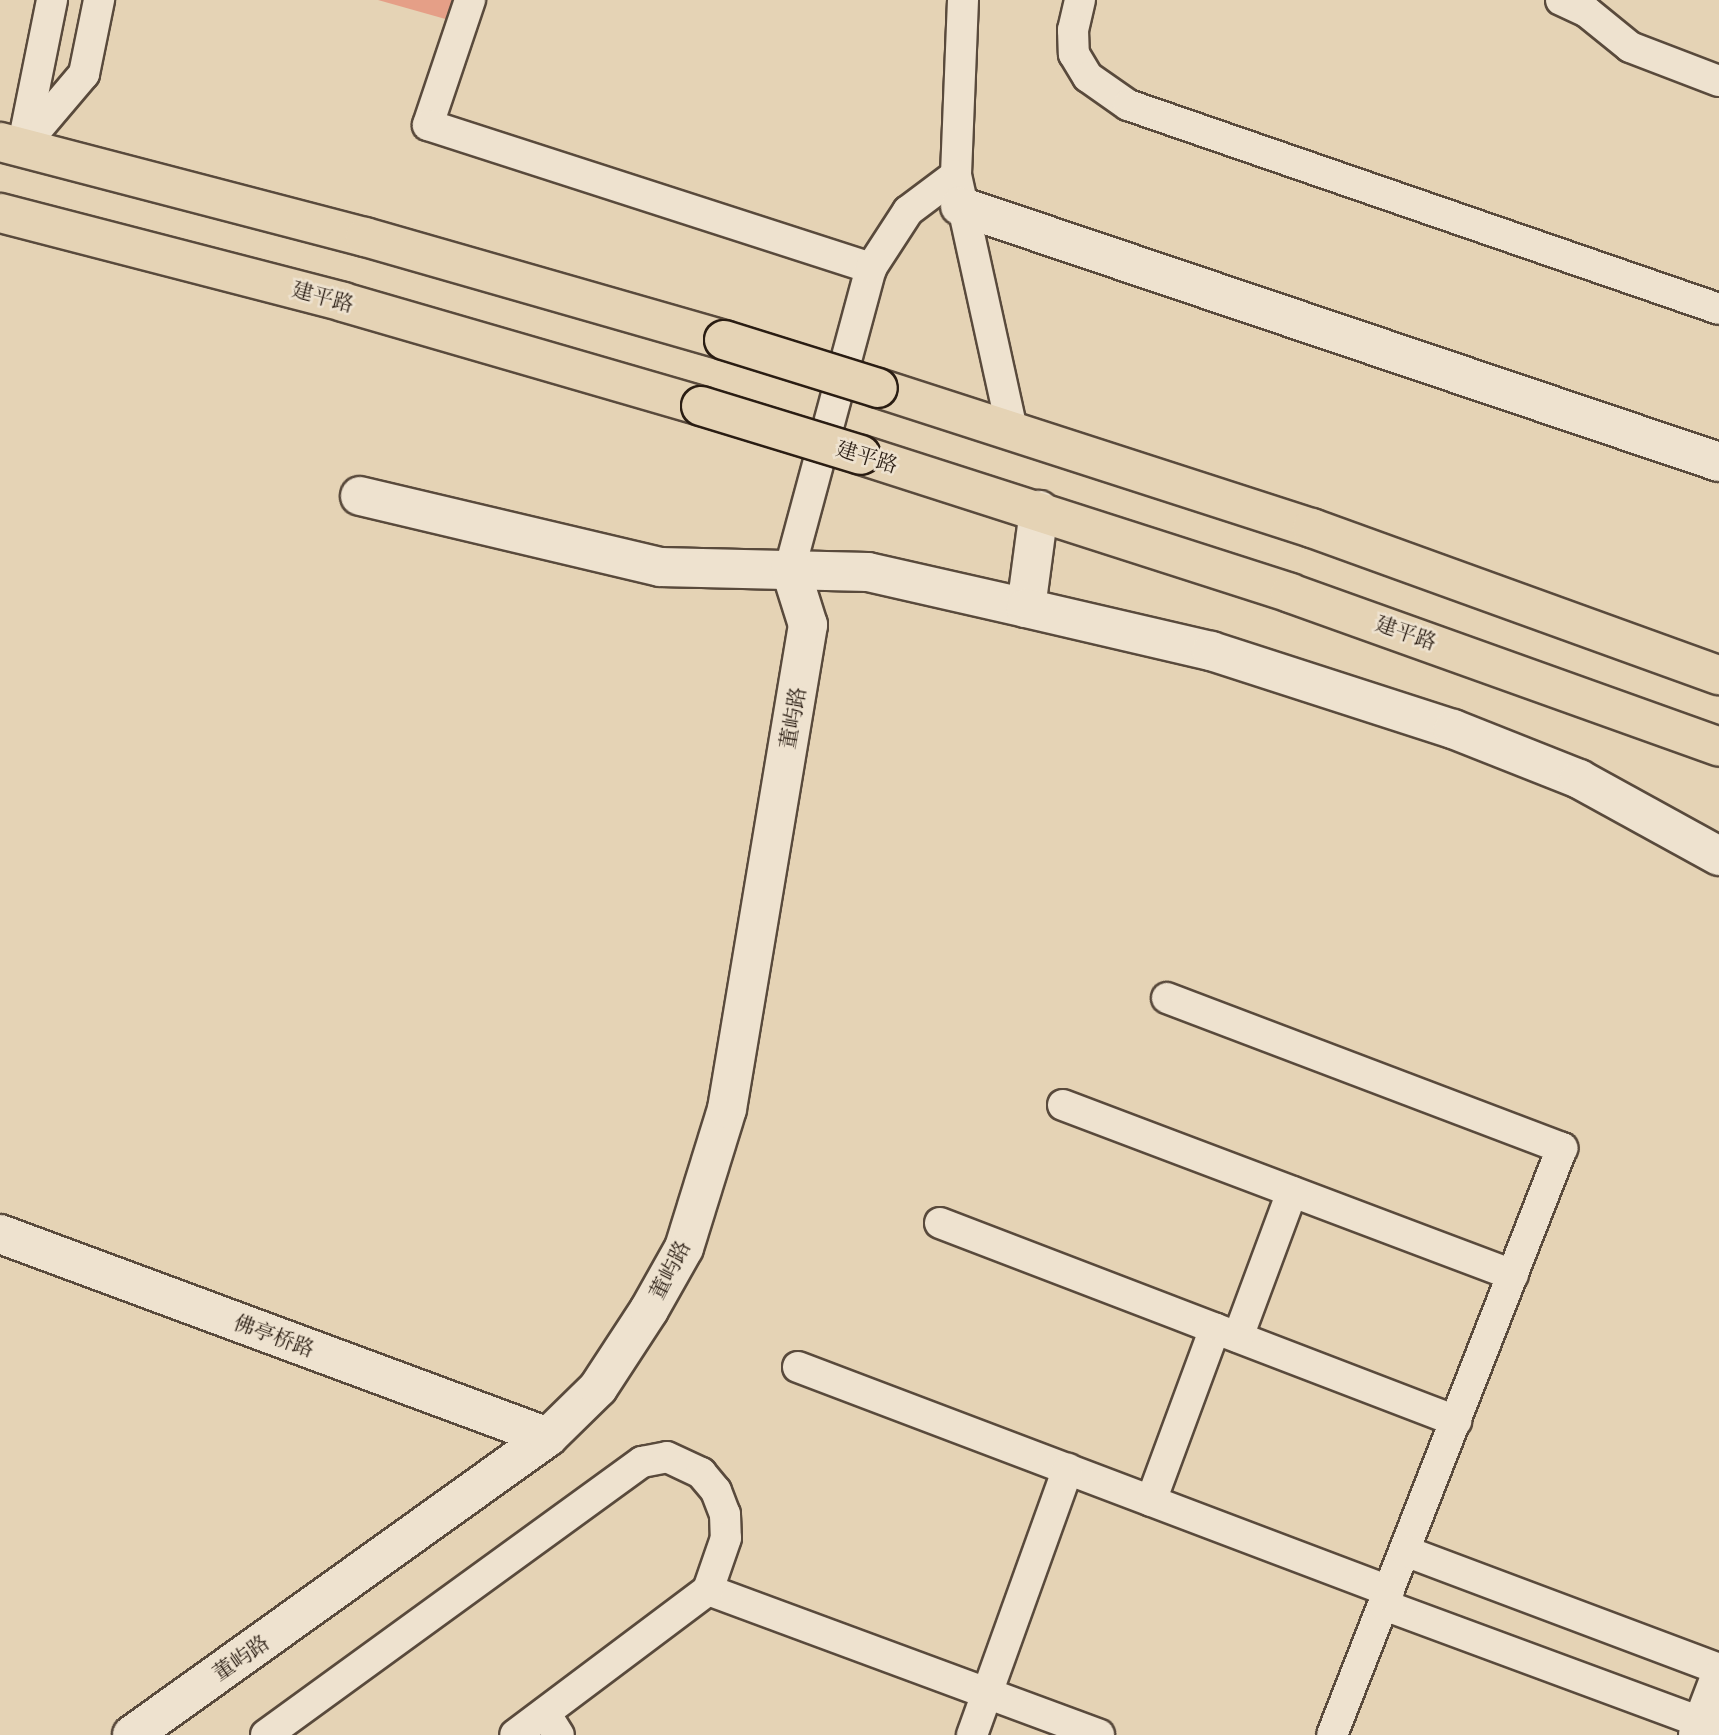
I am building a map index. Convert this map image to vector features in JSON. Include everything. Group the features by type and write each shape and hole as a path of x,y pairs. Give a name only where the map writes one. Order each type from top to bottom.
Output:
{"highway":[{"path":"11,144 365,237 724,340 1012,429 1337,537 1719,675"},
{"name":"建平路","path":"0,213 343,302 701,406 1039,510 1489,662 1719,747"}],"street":[{"path":"11,144 52,0"},
{"path":"11,144 83,74 99,0"},
{"path":"470,0 428,125 871,268"},
{"path":"963,0 958,191 1012,429"},
{"path":"1080,0 1073,30 1074,54 1088,77 1128,105 1719,309"},
{"path":"1561,0 1587,12 1630,47 1719,81"},
{"path":"790,568 871,268 908,211 958,191 1719,462"},
{"path":"360,496 660,568 790,568 868,572 1211,651 1453,729 1579,779 1719,856"},
{"path":"1026,608 1039,510"},
{"name":"董屿路","path":"132,1735 548,1437 598,1388 649,1310 684,1248 708,1181 727,1109 808,625 790,568"},
{"path":"1167,998 1562,1148 1332,1735"},
{"path":"1063,1105 1513,1275"},
{"path":"1151,1501 1292,1192"},
{"path":"940,1223 1456,1421"},
{"name":"佛亭桥路","path":"0,1234 548,1437"},
{"path":"798,1367 1151,1501 1707,1729 1719,1680"},
{"path":"266,1735 655,1456 685,1464 716,1490 725,1514 726,1538 708,1590 552,1724 515,1735"},
{"path":"972,1735 1068,1469"},
{"path":"1405,1551 1719,1669"},
{"path":"708,1590 1099,1735"}],"building":[{"path":"378,0 455,0 449,20"}]}
